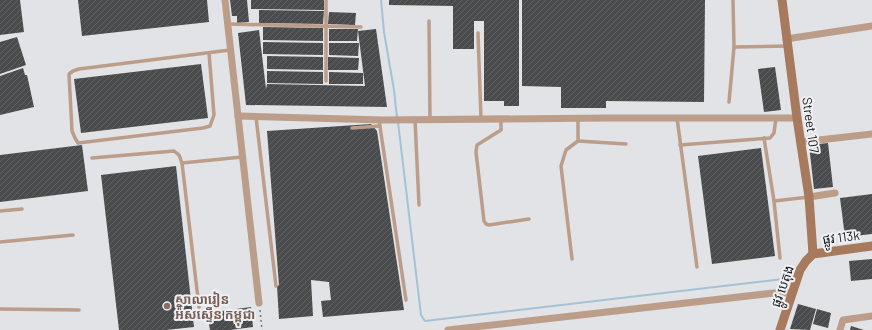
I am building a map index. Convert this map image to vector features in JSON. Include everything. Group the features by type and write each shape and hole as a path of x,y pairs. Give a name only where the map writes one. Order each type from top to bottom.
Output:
{"street":[{"path":"224,0 228,24 259,303"},
{"name":"Street 107","path":"782,0 797,118 809,196 813,254"},
{"path":"787,43 872,26"},
{"path":"238,116 381,122 430,119 797,118"},
{"path":"801,142 872,134"},
{"path":"809,196 835,193"},
{"name":"ផ្លូវ 113k","path":"813,254 872,246"},
{"name":"ផ្លូវ បេតុង","path":"780,330 800,270 806,260 813,254"},
{"path":"448,330 774,293 792,293"},
{"path":"840,330 843,320 872,316"}],"lane":[{"path":"326,0 326,81"},
{"path":"729,102 734,47 732,0"},
{"path":"429,21 430,119"},
{"path":"228,24 361,27"},
{"path":"478,33 481,119"},
{"path":"734,47 787,43"},
{"path":"208,53 214,115 210,126 78,143 72,132 69,74 73,71 230,50"},
{"path":"256,117 276,286"},
{"path":"578,118 578,141"},
{"path":"677,118 696,267"},
{"path":"680,145 770,138 774,132 776,118"},
{"path":"501,119 501,130 477,145 476,152 484,221 489,225 529,219"},
{"path":"413,120 419,205"},
{"path":"352,128 381,122 406,300"},
{"path":"764,138 774,201 780,258"},
{"path":"572,259 561,166 566,150 578,141 626,144"},
{"path":"92,158 174,151 179,155 182,163 199,307"},
{"path":"182,163 243,157"},
{"path":"774,201 809,196"},
{"path":"0,211 22,209"},
{"path":"0,242 74,235"},
{"path":"0,309 79,310"}],"path":[{"path":"259,303 262,330"}],"building":[{"path":"0,0 20,0 24,32 0,35"},
{"path":"78,0 207,0 209,22 82,36"},
{"path":"230,0 247,0 249,22 237,23 237,16 232,16"},
{"path":"251,0 324,0 324,10 251,9"},
{"path":"389,0 519,0 519,106 504,106 504,101 484,101 484,21 474,21 474,49 453,49 453,6 389,5"},
{"path":"522,0 705,0 704,102 606,101 606,108 561,108 561,87 522,86"},
{"path":"259,10 324,11 323,24 259,23"},
{"path":"329,12 356,13 355,25 328,24"},
{"path":"263,27 323,28 323,41 263,40"},
{"path":"329,29 358,29 357,41 329,41"},
{"path":"376,29 387,107 246,105 238,33 259,30 266,89 267,84 365,86 358,31"},
{"path":"17,37 26,65 0,74 0,42"},
{"path":"263,42 323,43 323,55 263,54"},
{"path":"329,43 359,43 358,56 329,55"},
{"path":"267,56 323,57 323,70 267,69"},
{"path":"328,57 359,58 358,70 328,70"},
{"path":"201,64 208,118 81,133 74,79"},
{"path":"775,67 781,110 764,112 758,69"},
{"path":"23,68 25,75 27,75 34,107 0,115 0,76"},
{"path":"267,71 323,72 323,84 267,83"},
{"path":"329,72 363,73 363,84 329,84"},
{"path":"371,124 377,131 404,310 323,317 321,301 331,300 329,282 311,280 313,316 279,319 277,286 279,285 267,131"},
{"path":"828,143 833,187 814,189 809,145"},
{"path":"82,145 88,191 0,202 0,155"},
{"path":"761,148 775,256 712,264 698,156"},
{"path":"176,166 194,327 166,330 119,330 101,175"},
{"path":"872,194 872,234 845,237 840,198"},
{"path":"872,259 872,279 851,281 849,261"},
{"path":"798,304 816,309 810,330 790,329"},
{"path":"251,307 253,327 230,330 210,330 207,313"},
{"path":"817,309 831,313 828,328 813,324"},
{"path":"851,326 864,330 850,330"}],"waterway":[{"path":"381,0 384,32 394,90 397,118"},
{"path":"398,122 421,315 425,321 783,279"}],"place":[{"name":"សាលារៀន អ៉ិសស្ទើន កម្ពុជា","path":"167,306"}]}
